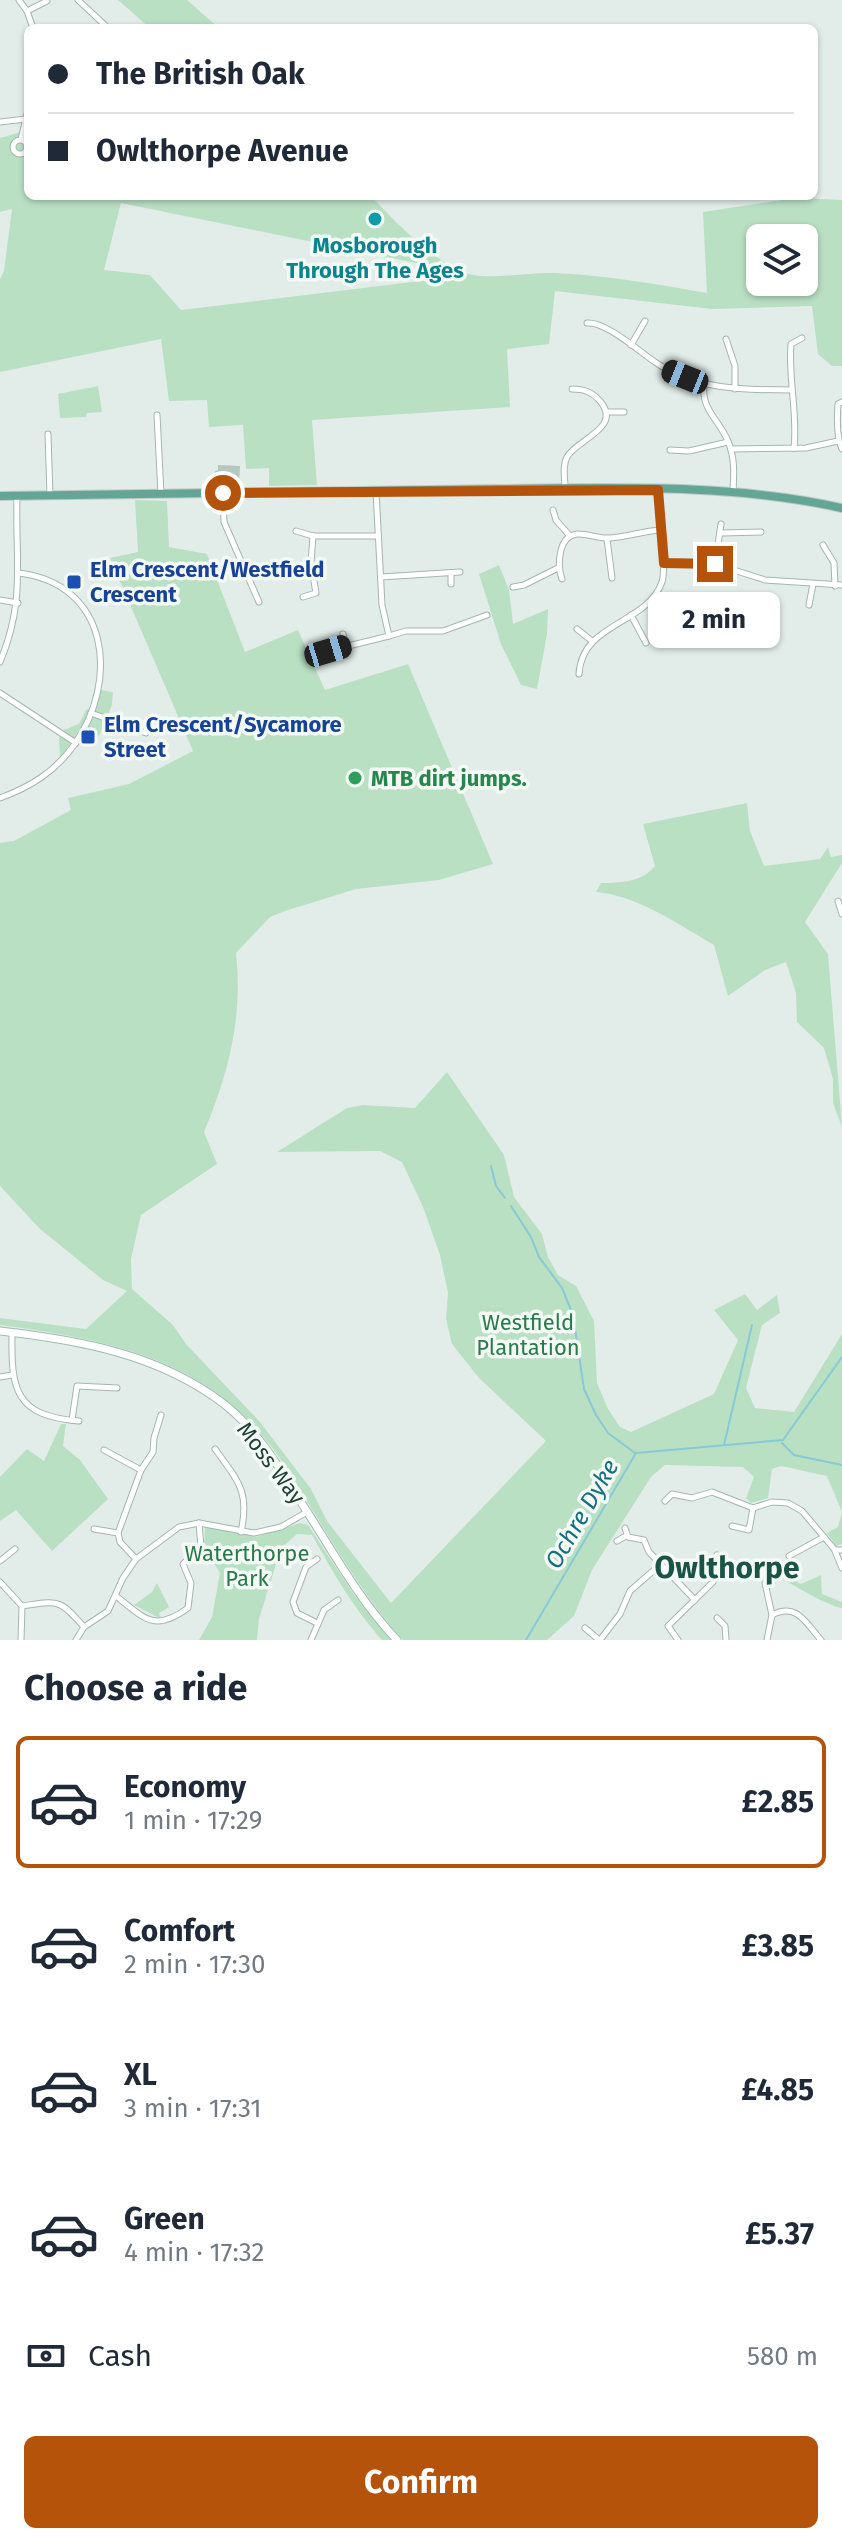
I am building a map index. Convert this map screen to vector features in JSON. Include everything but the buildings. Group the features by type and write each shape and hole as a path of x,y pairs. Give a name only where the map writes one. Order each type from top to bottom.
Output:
{"main road":[{"path":"0,496 565,488 733,492 785,496 842,508"}],"street":[{"path":"19,0 32,24"},
{"path":"78,0 104,24"},
{"path":"27,11 47,1"},
{"path":"0,122 24,119"},
{"path":"21,139 24,127"},
{"path":"631,345 645,321"},
{"path":"587,323 604,326 664,369 704,384 735,389 791,390"},
{"path":"794,448 796,426 791,390 791,344 802,338"},
{"path":"726,339 735,366 735,389"},
{"path":"704,384 704,405 719,422 731,449 733,492"},
{"path":"572,389 593,393 606,412"},
{"path":"842,402 838,406 838,441 842,449"},
{"path":"606,412 624,412"},
{"path":"565,488 568,454 596,434 606,412"},
{"path":"157,415 161,494"},
{"path":"48,434 50,496"},
{"path":"731,449 817,447 838,441"},
{"path":"670,450 689,451 728,442"},
{"path":"376,490 382,605 389,636"},
{"path":"579,674 581,661 592,641 650,601 659,590 664,563 658,490"},
{"path":"223,493 224,522 259,602"},
{"path":"0,662 18,603 17,496"},
{"path":"553,510 556,520 570,536"},
{"path":"715,564 721,524"},
{"path":"562,579 558,568 560,554 570,536 577,534 607,539 660,530"},
{"path":"296,531 313,536 377,536"},
{"path":"721,533 761,532"},
{"path":"303,597 316,593 311,563 313,536"},
{"path":"607,539 612,578"},
{"path":"664,563 715,564 765,580 839,586 834,563 823,545"},
{"path":"513,587 524,585 558,568"},
{"path":"381,577 460,572"},
{"path":"0,798 44,777 76,743 91,713 100,662 95,628 80,600 48,579 19,573"},
{"path":"451,573 451,584"},
{"path":"809,605 813,584"},
{"path":"0,600 18,603"},
{"path":"328,651 406,631 443,631 487,615"},
{"path":"631,615 646,643"},
{"path":"577,629 592,641"},
{"path":"343,634 346,645"},
{"path":"0,693 76,743"},
{"path":"91,713 146,733"},
{"path":"838,901 842,914"},
{"name":"Moss Way","path":"0,1331 76,1340 116,1351 146,1361 224,1404 246,1425 307,1512 347,1578 393,1639"},
{"path":"12,1333 12,1375 22,1400 32,1410 46,1416 75,1420 77,1386 117,1388"},
{"path":"0,1377 12,1375"},
{"path":"136,1559 120,1542 118,1533 141,1470 153,1452 161,1415"},
{"path":"215,1449 244,1492 246,1504 241,1532"},
{"path":"104,1450 141,1470"},
{"path":"665,1501 672,1494 692,1498 712,1492 753,1508 772,1502 788,1503 802,1511 838,1550 842,1568"},
{"path":"732,1526 749,1530 753,1508"},
{"path":"76,1640 84,1627 108,1611 136,1559 179,1527 199,1523 241,1532 266,1532 307,1512"},
{"path":"116,1596 146,1619 157,1623 188,1608 191,1583 183,1564 201,1547 199,1523"},
{"path":"625,1528 626,1536"},
{"path":"94,1529 118,1533"},
{"path":"617,1541 626,1536 644,1540 649,1552 695,1600"},
{"path":"789,1556 824,1537"},
{"path":"0,1561 15,1549"},
{"path":"678,1640 668,1626 715,1578 713,1561 717,1555"},
{"path":"317,1559 306,1567 293,1602 297,1613 317,1623"},
{"path":"585,1628 599,1640 620,1614 630,1591 661,1564"},
{"path":"0,1582 22,1606 21,1640"},
{"path":"765,1583 772,1615 767,1640"},
{"path":"311,1640 324,1610 338,1600"},
{"path":"22,1606 47,1601 61,1604 84,1627"},
{"path":"772,1615 782,1611 796,1613 821,1640"},
{"path":"717,1618 725,1626 726,1640"}],"green space":[{"path":"118,0 187,0 214,24 145,24"},
{"path":"24,131 24,200 375,200 433,254 473,275 572,274 707,293 703,212 783,200 842,200 842,366 832,366 818,354 812,306 712,309 555,291 549,344 507,349 510,407 312,420 317,485 269,486 269,468 246,469 243,425 209,427 207,400 169,401 161,339 0,372 0,279 4,271 12,209 0,212 0,138","holes":["121,203 426,265 429,280 181,310 150,275 104,270"]},
{"path":"98,386 102,412 87,413 86,417 60,418 58,394"},
{"name":"Westfield Plantation","path":"135,500 167,501 169,547 207,554 245,652 298,630 325,690 408,664 493,864 439,880 356,889 285,911 270,917 236,953 236,1022 221,1088 204,1132 217,1164 141,1215 131,1259 132,1289 173,1325 186,1344 260,1422 311,1489 327,1521 391,1603 546,1441 479,1378 452,1344 446,1319 448,1293 440,1255 423,1207 402,1162 380,1151 277,1152 347,1108 363,1105 415,1108 447,1072 504,1155 514,1197 542,1234 548,1257 558,1275 576,1286 594,1321 597,1383 620,1427 631,1432 714,1394 738,1340 714,1310 745,1294 757,1310 777,1295 780,1313 762,1325 746,1388 755,1408 794,1412 842,1334 842,1512 827,1476 781,1466 772,1469 768,1498 751,1503 746,1498 754,1477 743,1467 665,1465 651,1477 592,1570 574,1616 547,1640 403,1640 355,1578 287,1469 260,1432 230,1403 197,1380 162,1362 124,1349 85,1339 0,1325 0,1318 86,1329 127,1291 103,1280 40,1229 0,1186 0,843 14,841 71,810 68,798 129,784 193,751 110,558 138,552"},
{"path":"499,565 509,590 513,624 548,609 547,634 537,689 521,685 501,644 479,574"},
{"path":"101,690 113,692 112,705 99,736 81,728 60,758 59,738 64,730 79,724 86,710 96,706"},
{"path":"747,803 750,831 764,866 820,859 828,847 831,857 842,855 842,863 805,922 828,954 842,1127 833,1103 833,1079 824,1048 797,1022 796,993 786,962 765,970 728,996 714,945 642,905 596,892 601,883 637,878 655,866 643,824"},
{"path":"61,1424 66,1424 63,1446 80,1460 108,1499 52,1551 16,1510 0,1521 0,1477 27,1449 44,1461"},
{"path":"842,1512 842,1544 836,1546 827,1533 838,1527"},
{"name":"Waterthorpe Park","path":"300,1523 308,1525 353,1593 391,1640 382,1640 362,1615 312,1535 297,1534 281,1548 259,1619 257,1640 199,1640 212,1617 220,1573 204,1547 205,1528 214,1527 256,1537"},
{"path":"774,1570 801,1584 821,1575 822,1594 842,1602 842,1608 784,1579 770,1589 770,1599 767,1586 773,1580 766,1571"},
{"path":"157,1583 169,1607 159,1613 161,1619 134,1605 152,1592"}],"waterway":[{"path":"491,1166 496,1186 505,1198"},
{"path":"511,1206 531,1237 539,1257 562,1288 573,1315 584,1389 596,1415 608,1433 635,1453"},
{"path":"724,1445 752,1325"},
{"name":"Ochre Dyke","path":"526,1640 636,1453 783,1440 842,1357"},
{"path":"782,1443 794,1455 842,1465"}],"place":[{"name":"Mosborough Through The Ages","path":"375,219"},
{"name":"Elm Crescent/Westfield Crescent","path":"74,582"},
{"name":"Elm Crescent/Sycamore Street","path":"88,737"},
{"name":"MTB dirt jumps.","path":"355,778"}],"district":[{"name":"Owlthorpe","path":"727,1568"}],"route":[{"path":"223,493 565,488 658,490 664,563 715,564"}]}
